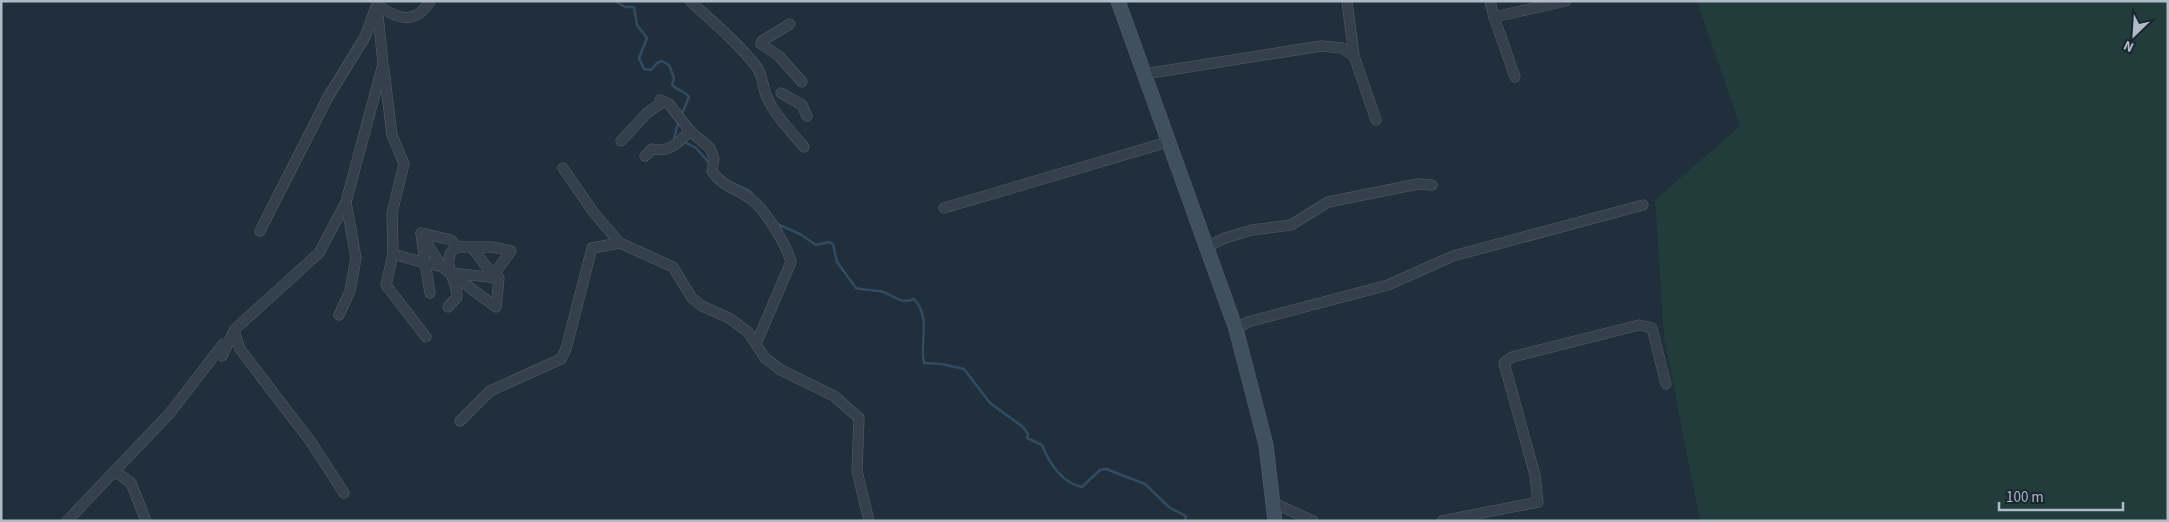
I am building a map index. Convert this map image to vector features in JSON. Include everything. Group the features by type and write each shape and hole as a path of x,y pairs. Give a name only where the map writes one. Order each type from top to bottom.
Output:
{"main road":[{"path":"1118,1 1236,329 1266,445 1275,521"}],"street":[{"path":"377,3 394,16 411,18 423,13 430,1"},
{"path":"690,1 722,30 757,67 763,79 766,95 804,147"},
{"path":"1347,1 1354,56 1376,120"},
{"path":"1490,1 1515,77"},
{"path":"1494,16 1566,1"},
{"path":"377,3 392,135 404,164 392,213 393,254 386,285 426,337"},
{"path":"260,231 328,97 364,37 377,3"},
{"path":"790,24 762,41 761,44 779,56 802,82"},
{"path":"1144,74 1321,46 1342,48 1354,56"},
{"path":"67,521 116,472 170,413 235,329 318,253 346,202 383,64"},
{"path":"780,93 802,105 807,116"},
{"path":"621,142 647,113 661,101 669,104 690,131 714,153 712,170 716,178 754,201 787,248 791,262 756,344"},
{"path":"645,156 652,150 662,151 673,147 690,131"},
{"path":"944,208 1168,142"},
{"path":"563,168 594,213 620,243 673,267 692,298 702,306 729,318 748,332 765,358 781,370 834,396 859,418 857,471 869,521"},
{"path":"1206,247 1225,238 1252,230 1291,225 1328,202 1418,184 1432,185"},
{"path":"339,315 350,291 356,258 346,202"},
{"path":"1236,329 1248,322 1388,285 1453,256 1643,205"},
{"path":"421,233 451,240 457,247"},
{"path":"421,233 430,293"},
{"path":"421,233 441,266 496,308 499,278 450,272"},
{"path":"460,421 490,391 561,359 566,348 592,248 620,243"},
{"path":"448,308 458,297 455,280 450,272 450,256 453,249 457,247 472,248"},
{"path":"393,254 425,264 441,266"},
{"path":"1442,521 1538,502 1535,475 1504,363 1512,357 1639,325 1652,328 1666,384"},
{"path":"222,356 235,329"},
{"path":"235,329 240,350 311,442 344,493"},
{"path":"116,472 131,483 146,521"},
{"path":"1274,503 1313,521"}],"green space":[{"path":"1697,1 2168,1 2168,521 1700,521 1664,337 1655,200 1740,126"}],"waterway":[{"path":"615,1 625,7 634,7 637,25 647,38 639,58 644,69 651,70 657,63 662,61 669,65 674,78 672,85 686,93 689,97 682,114"},
{"path":"674,139 678,123"},
{"path":"686,143 696,148 710,164"},
{"path":"730,182 750,191 753,195"},
{"path":"777,224 800,234 816,245 829,242 833,244 837,262 856,288 885,292 904,301 914,299 924,322 924,363 942,364 964,369 990,403 1023,427 1028,434 1027,438 1042,445 1048,459 1062,477 1082,487 1100,470 1106,469 1145,484 1170,508 1186,516 1185,521"}]}
